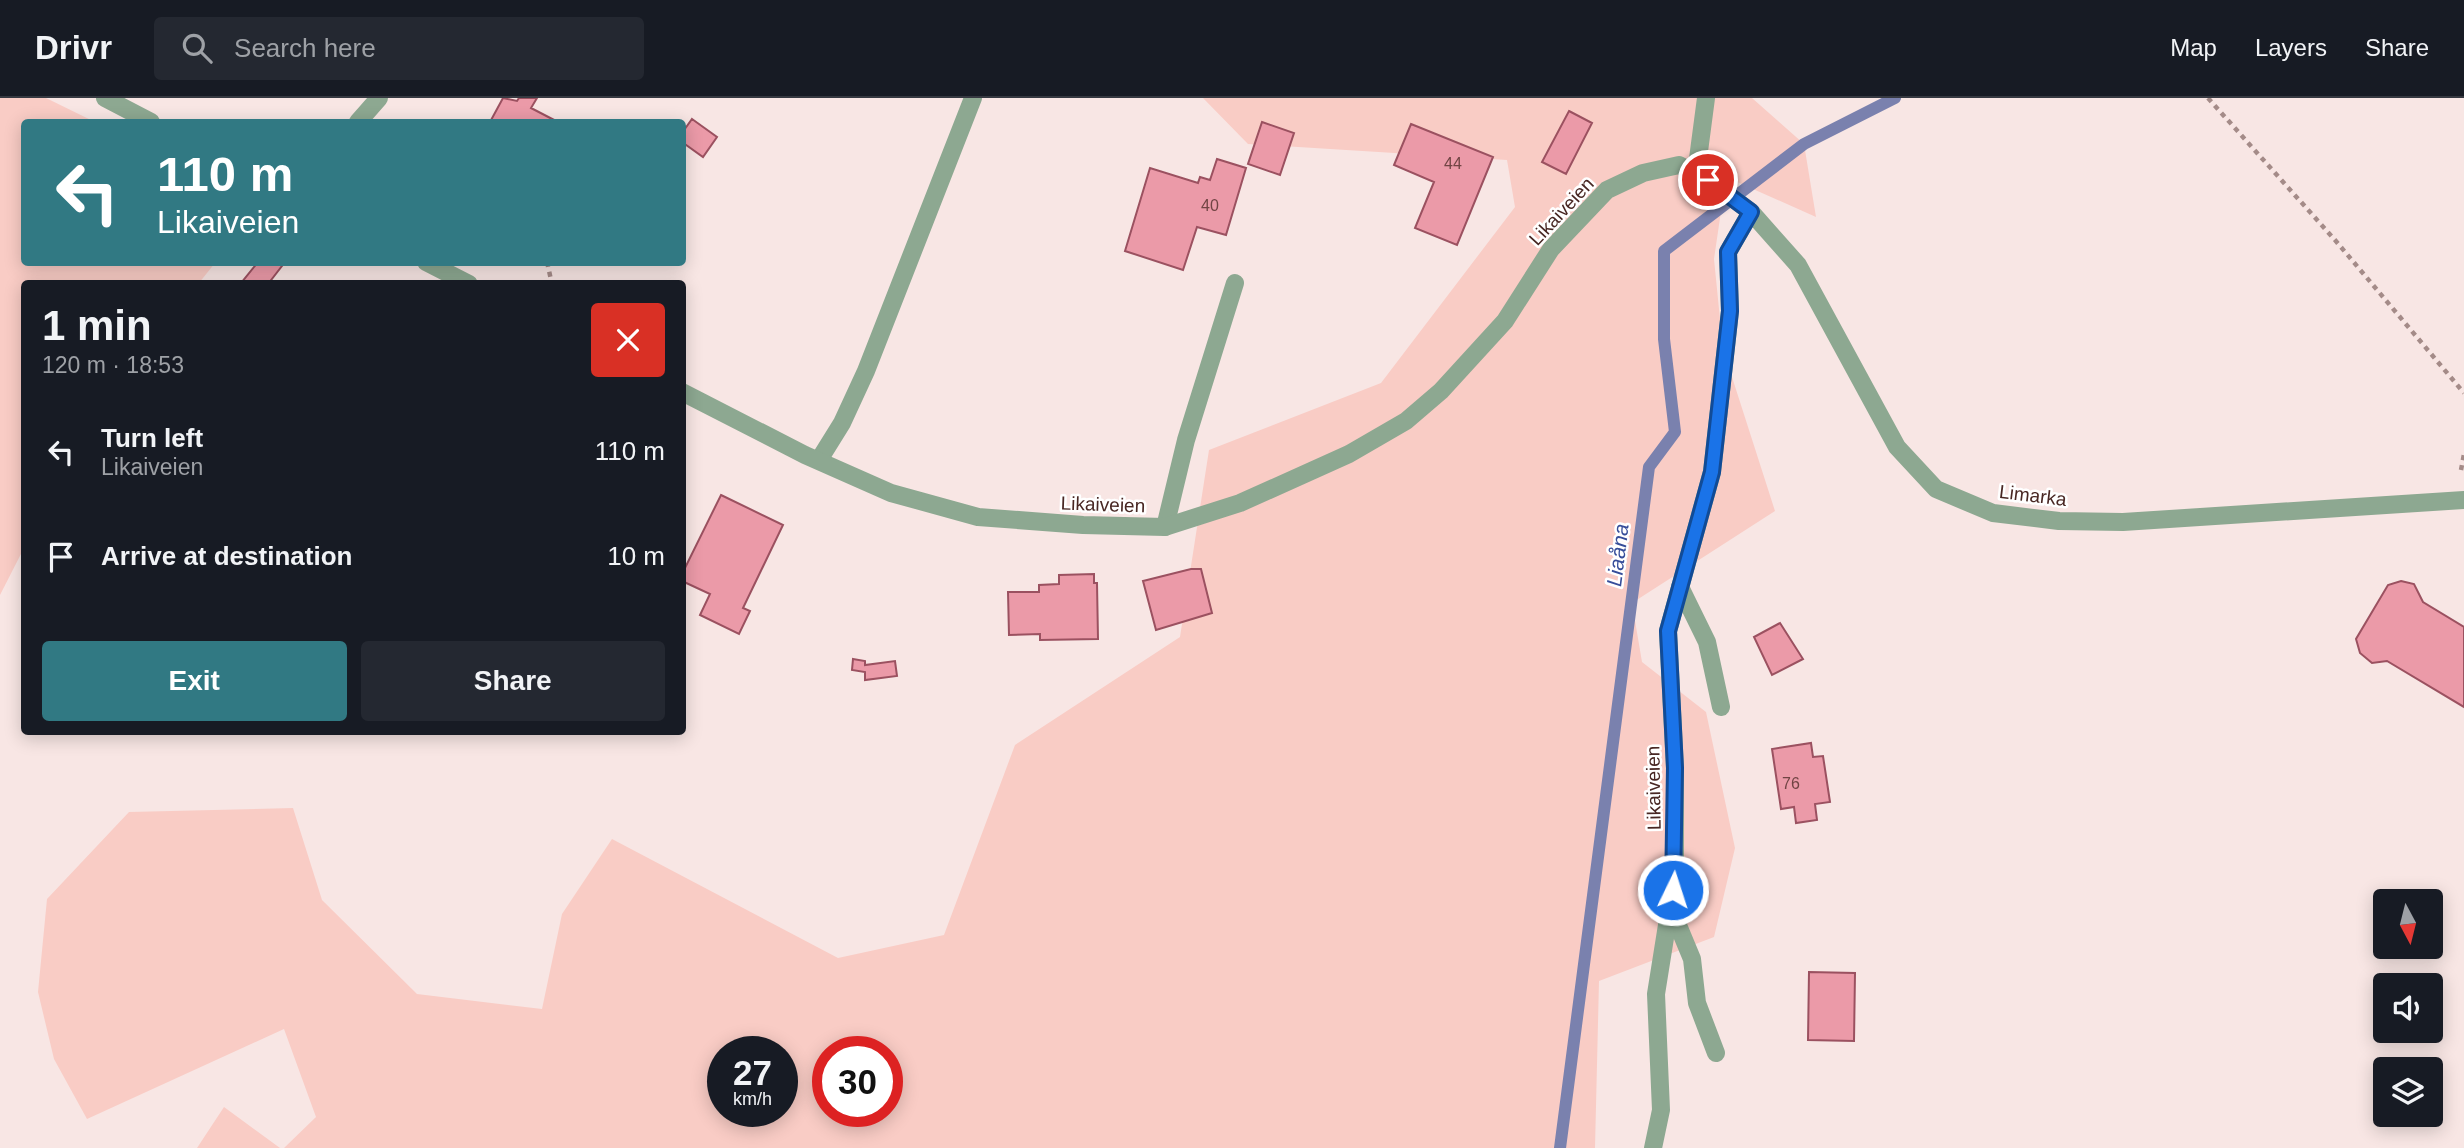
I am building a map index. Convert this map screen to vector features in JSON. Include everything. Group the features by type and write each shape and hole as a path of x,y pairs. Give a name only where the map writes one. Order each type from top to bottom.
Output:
{"street":[{"path":"105,98 145,119"},
{"path":"361,119 379,98"},
{"path":"819,460 842,423 866,371 973,98"},
{"path":"1696,174 1706,98"},
{"name":"Likaiveien","path":"686,394 891,493 978,517 1083,525 1165,527 1240,503 1349,454 1406,421 1441,391 1505,321 1551,249 1607,190 1643,173 1679,165 1751,212 1728,252 1730,311 1712,472 1668,631 1675,768 1675,875 1656,995 1661,1110 1653,1148"},
{"name":"Limarka","path":"1751,212 1798,264 1897,447 1936,489 1993,513 2059,521 2123,522 2464,500"},
{"path":"434,266 460,280"},
{"path":"1165,527 1186,440 1235,283"},
{"path":"1680,587 1707,642 1721,707"},
{"path":"1670,906 1692,959 1697,1003 1716,1053"}],"path":[{"path":"2208,98 2335,240 2464,393"}],"shaded area":[{"path":"0,98 46,98 89,119 21,119 21,266 213,266 201,280 21,280 21,554 0,595"},
{"path":"1203,98 1752,98 1804,144 1816,217 1726,177 1714,259 1723,349 1775,511 1632,603 1642,662 1706,712 1735,848 1714,937 1599,981 1595,1148 284,1148 316,1117 284,1029 87,1119 54,1059 38,992 47,899 129,812 293,808 322,900 417,994 542,1009 562,914 612,839 838,958 944,935 1015,745 1180,637 1209,450 1381,383 1515,207 1507,160 1248,144"},
{"path":"224,1107 280,1148 197,1148"}],"building":[{"path":"503,98 517,101 519,98 537,98 531,108 552,119 492,119"},
{"path":"1569,111 1592,123 1566,174 1542,162"},
{"path":"692,119 717,137 703,157 686,145 686,127"},
{"path":"1262,122 1294,133 1280,175 1248,164"},
{"path":"1411,124 1493,157 1457,245 1415,228 1434,182 1394,165"},
{"path":"1217,159 1246,168 1226,235 1197,227 1183,270 1125,251 1150,168 1198,183 1200,177 1210,180"},
{"path":"255,266 282,266 271,280 243,280"},
{"path":"721,495 783,525 743,608 750,611 739,634 700,615 710,594 686,583 686,566"},
{"path":"1201,569 1212,613 1156,630 1143,581"},
{"path":"1094,574 1094,583 1097,583 1098,639 1040,640 1040,634 1009,635 1008,592 1039,592 1039,585 1059,584 1059,575"},
{"path":"2401,581 2414,584 2423,602 2464,627 2464,707 2387,661 2372,663 2360,653 2356,639 2388,585"},
{"path":"1780,623 1803,659 1772,675 1754,637"},
{"path":"853,659 865,661 865,665 895,661 897,676 865,680 865,672 852,670"},
{"path":"1811,743 1813,757 1823,756 1830,802 1815,804 1817,820 1796,823 1794,807 1781,809 1772,749"},
{"path":"1809,972 1855,973 1854,1041 1808,1040"}],"waterway":[{"name":"Liaåna","path":"1560,1148 1649,467 1675,432 1664,339 1664,251 1804,144 1895,98"}],"route":[{"path":"1673,890 1675,768 1668,631 1712,472 1730,311 1728,252 1751,212 1708,180"}]}
